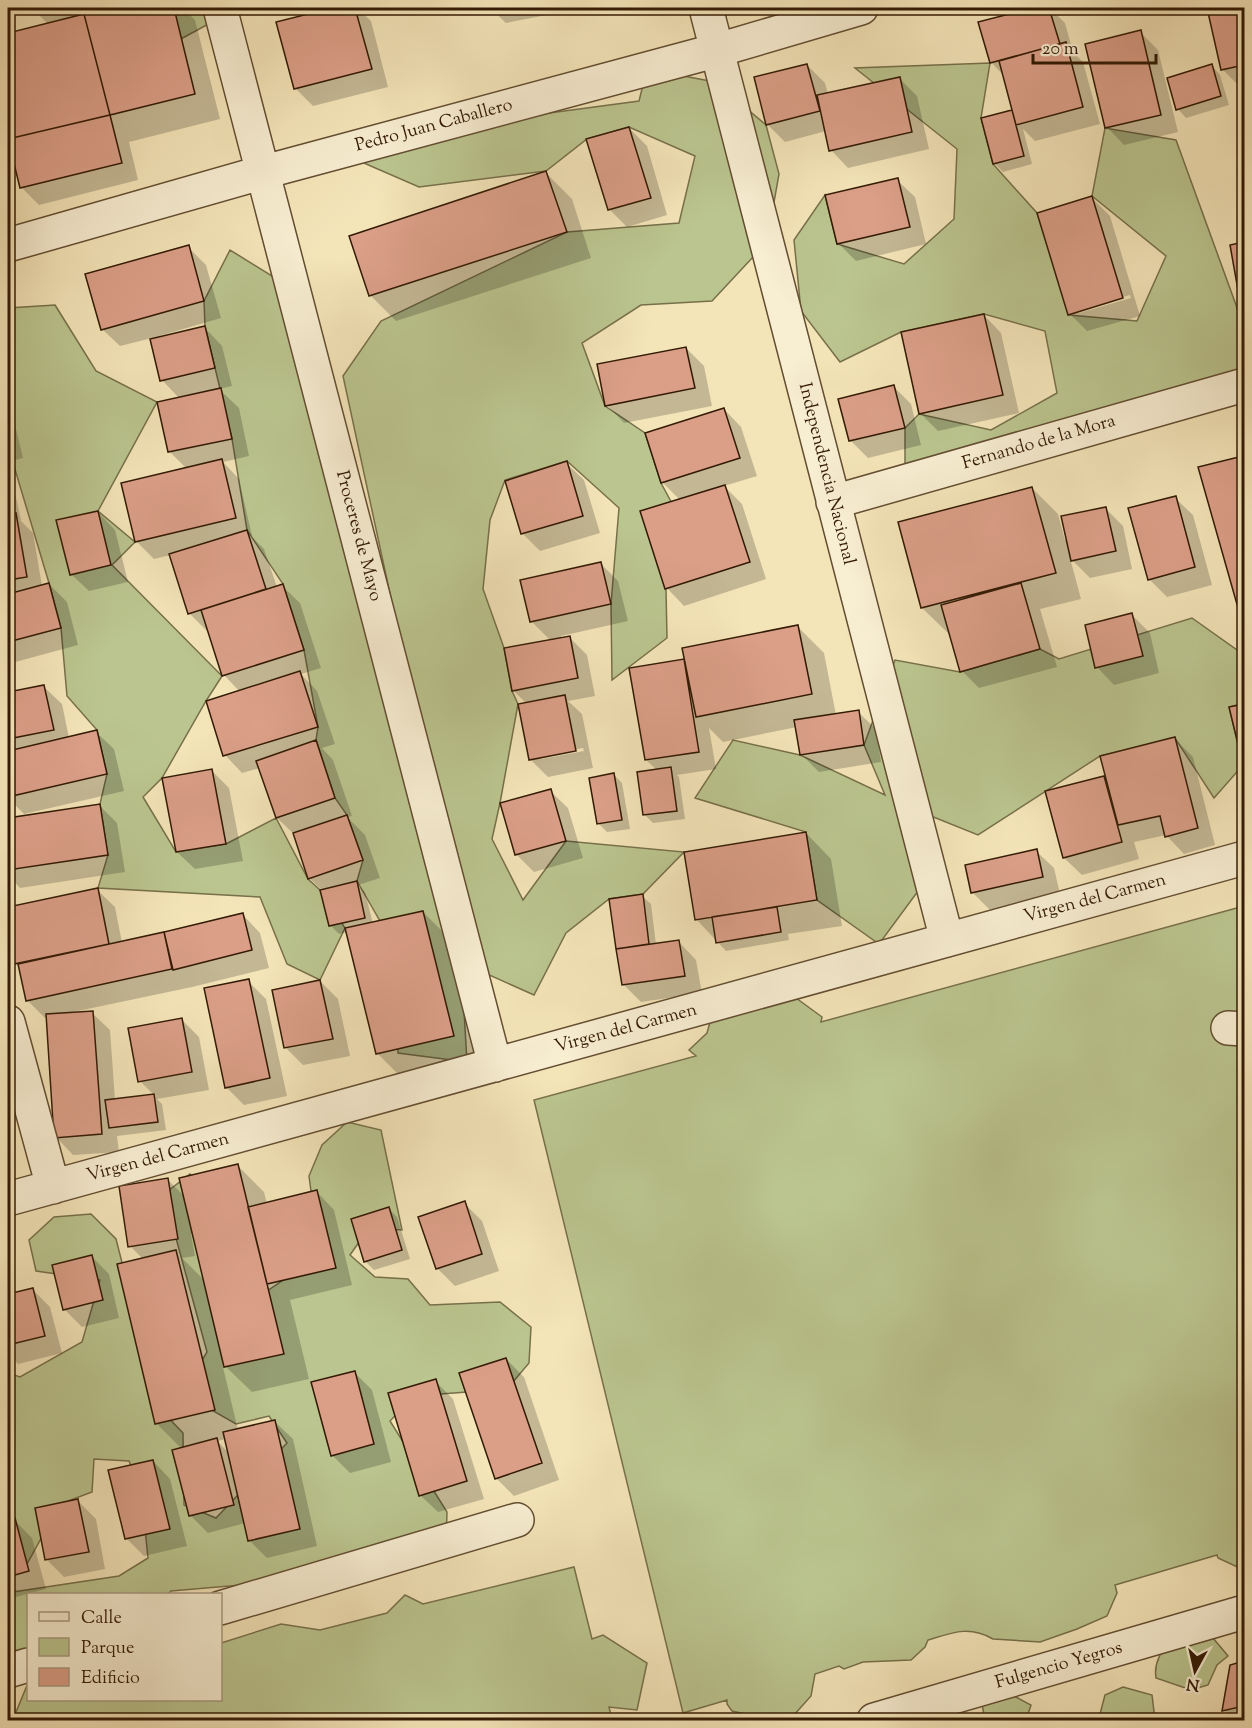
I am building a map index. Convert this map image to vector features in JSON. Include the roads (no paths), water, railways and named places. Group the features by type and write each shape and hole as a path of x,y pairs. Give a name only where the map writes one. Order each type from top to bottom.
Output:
{"street":[{"name":"Proceres de Mayo","path":"220,8 495,1065"},
{"name":"Independencia Nacional","path":"706,8 947,940"},
{"name":"Pedro Juan Caballero","path":"8,245 264,172 718,50 861,8"},
{"name":"Fernando de la Mora","path":"833,502 1245,385"},
{"name":"Virgen del Carmen","path":"8,1199 1245,858"},
{"path":"8,1022 52,1187"},
{"path":"222,1607 517,1520"},
{"name":"Fulgencio Yegros","path":"874,1720 1245,1612"},
{"path":"8,1671 27,1665"}]}
